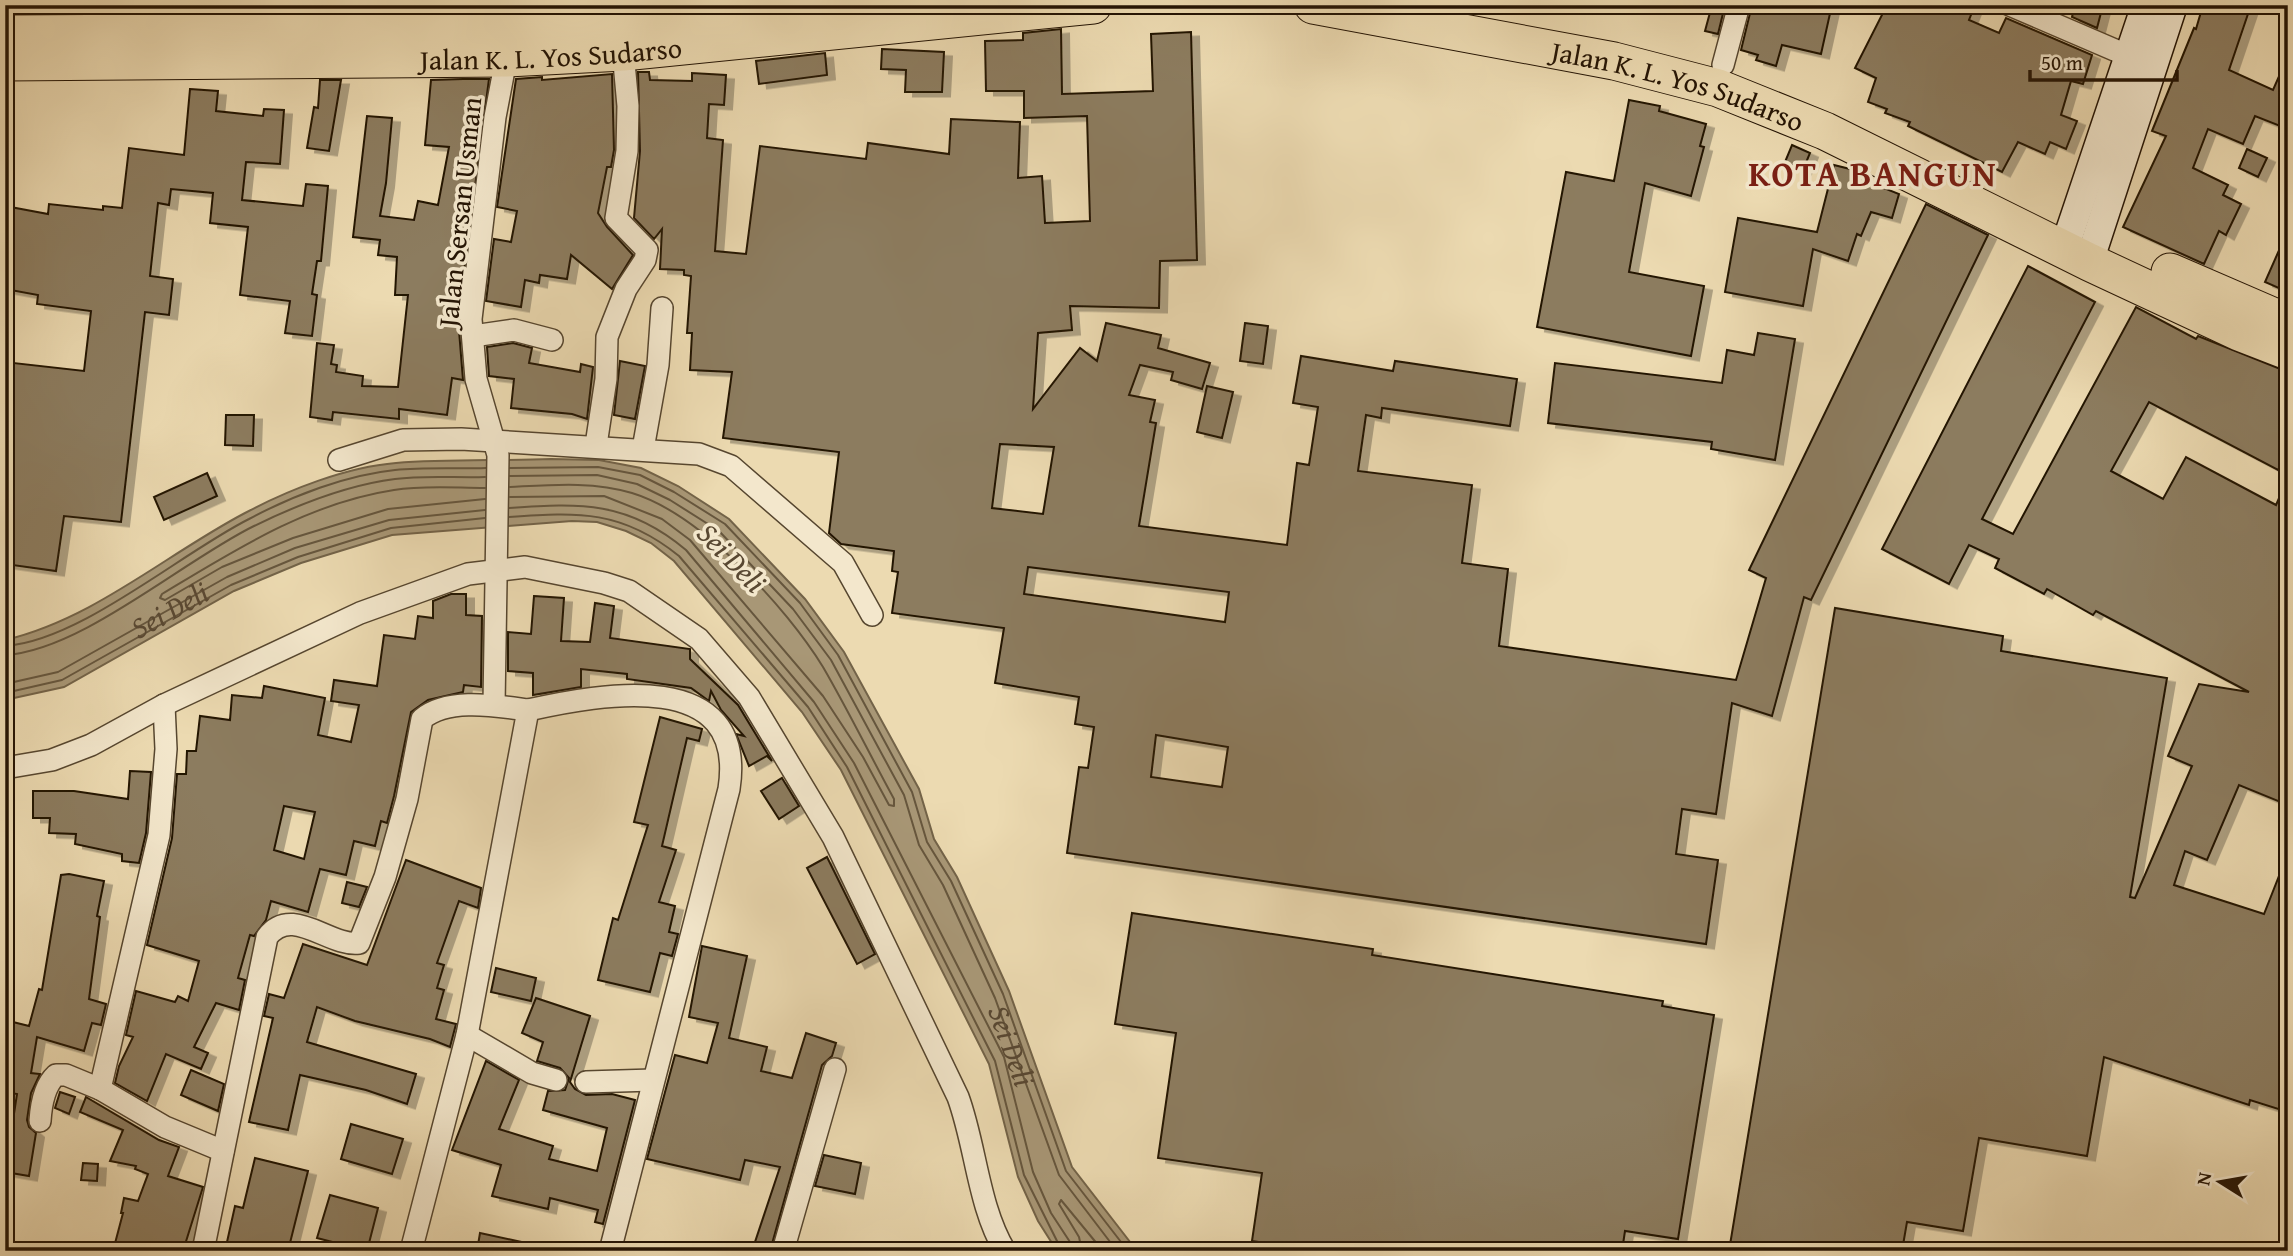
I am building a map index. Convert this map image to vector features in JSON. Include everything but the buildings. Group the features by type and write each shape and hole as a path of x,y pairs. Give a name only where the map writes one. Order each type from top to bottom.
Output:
{"highway":[{"name":"Jalan K. L. Yos Sudarso","path":"5,62 508,45 874,5"},
{"name":"Jalan K. L. Yos Sudarso","path":"5,34 139,19 623,52 1093,5"},
{"name":"Jalan K. L. Yos Sudarso","path":"1313,5 1614,61 1669,73 1718,88 1825,131 2081,245 2288,323"},
{"name":"Jalan K. L. Yos Sudarso","path":"1448,5 1616,37 1723,65 1835,111 2239,332 2288,351"}],"street":[{"path":"1723,65 1739,5"},
{"path":"2010,5 2131,57"},
{"path":"2081,245 2146,5"},
{"path":"2081,245 2173,5"},
{"name":"Jalan Sersan Usman","path":"494,705 497,449 476,379 471,319 495,117 508,45"},
{"path":"596,445 606,379 607,337 626,289 645,260 647,250 615,218 627,151 628,106 623,52"},
{"path":"643,449 658,365 662,308"},
{"path":"473,335 514,330 552,340"},
{"path":"340,460 403,440 461,439 497,449 596,445 699,454 731,466 844,563 872,615"},
{"path":"5,768 52,760 91,745 164,705 360,613 468,575 525,567 604,583 629,592 699,639 749,697 833,837 935,1044 970,1129 987,1205 1004,1251"},
{"path":"203,1251 267,937 274,928 289,924 359,943 385,877 407,799 422,719 430,712 445,708 494,705 528,710 618,695 680,699 699,708 712,721 731,753 729,789 611,1250"},
{"path":"100,1089 159,835 166,749 164,705"},
{"path":"411,1251 467,1035 503,856 528,710"},
{"path":"467,1035 532,1073 556,1080"},
{"path":"783,1251 835,1069"},
{"path":"40,1121 41,1105 50,1081 56,1075 66,1075 100,1089 165,1127 223,1151"},
{"path":"586,1082 653,1080"}],"water":[{"name":"Sei Deli","path":"599,460 641,468 678,486 729,519 805,599 844,652 919,789 934,839 957,877 1009,991 1072,1167 1137,1251 1057,1251 1038,1221 1018,1177 989,1064 841,770 802,712 674,561 651,543 626,531 597,522 572,521 392,535 301,563 234,591 64,687 5,700 5,640 38,630 99,602 215,530 280,496 318,481 377,465"}],"district":[{"name":"KOTA BANGUN","path":"1873,173"}]}
